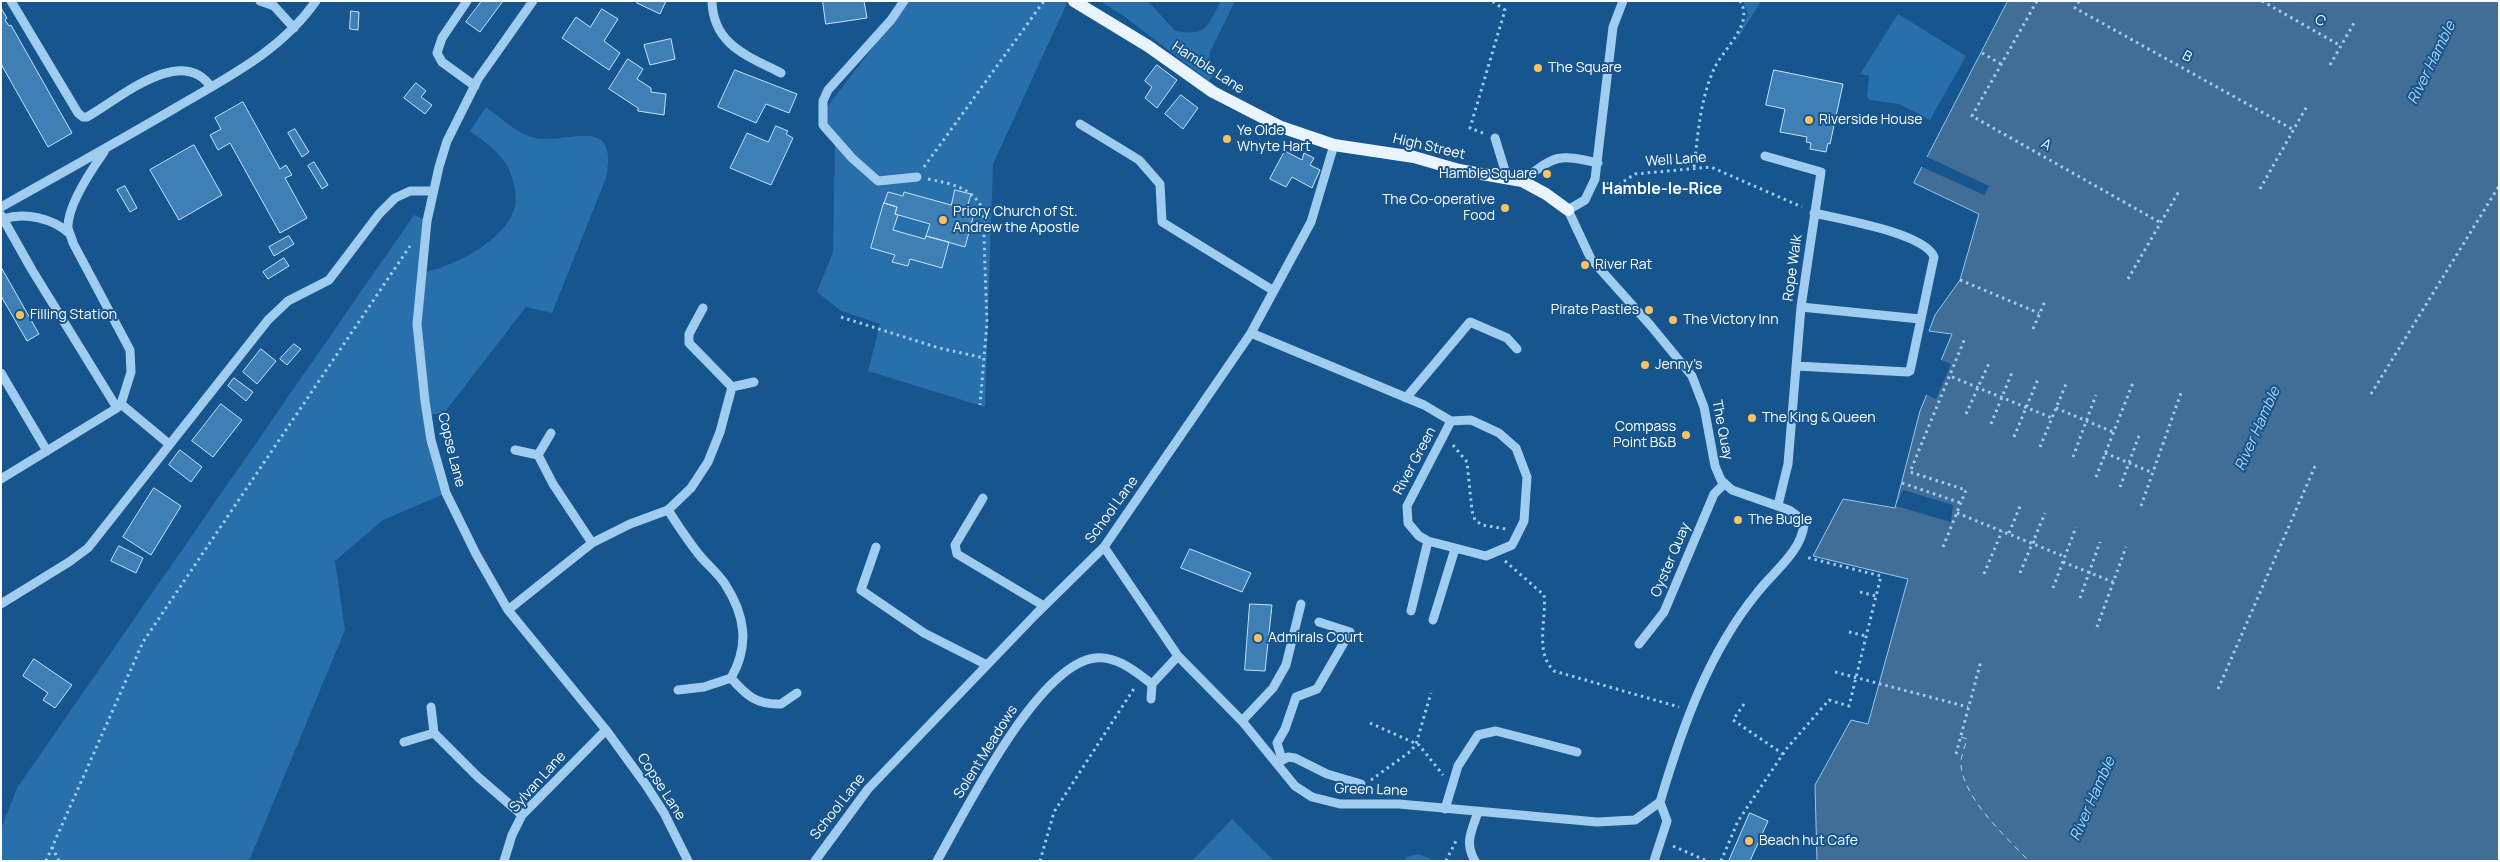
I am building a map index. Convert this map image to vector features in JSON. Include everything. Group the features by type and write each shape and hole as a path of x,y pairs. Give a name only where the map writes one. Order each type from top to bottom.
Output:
{"main road":[{"name":"Hamble Lane","path":"1074,1 1123,30 1196,81 1236,105 1294,133 1334,145"},
{"name":"High Street","path":"1334,145 1414,157 1459,170 1522,181"},
{"path":"1522,181 1546,194 1568,210"}],"street":[{"path":"11,1 78,113 83,117 87,117 154,77 166,72 192,72 202,77 211,87"},
{"path":"260,1 274,6 294,28"},
{"path":"1,207 107,148 264,56 294,28 316,1"},
{"path":"467,1 442,38 437,53 442,62 474,86"},
{"name":"Copse Lane","path":"533,1 474,86 447,141 434,191 426,230 417,324 427,415 446,493 476,554 508,610 606,730 646,785 664,813 688,861"},
{"path":"712,1 712,12 718,28 734,49 781,73"},
{"path":"904,1 892,20 828,90 823,101 823,125 852,158 878,181 917,176"},
{"path":"1568,210 1585,200 1595,179 1613,27 1623,1"},
{"path":"1080,124 1139,160 1160,184 1162,222 1274,290"},
{"path":"1495,138 1507,177"},
{"name":"School Lane","path":"815,861 868,789 1044,606 1104,547 1251,333 1311,222 1334,145"},
{"path":"70,234 69,220 82,189 107,148"},
{"path":"1522,181 1552,158 1570,156 1598,163"},
{"name":"Rope Walk","path":"1765,156 1821,172 1802,307 1788,464 1778,505"},
{"path":"1,604 74,559 88,548 268,320 288,301 329,280 387,205 403,193 434,191"},
{"name":"The Quay","path":"1568,210 1592,259 1657,332 1692,376 1704,407 1718,475 1724,484"},
{"path":"1796,366 1908,372 1912,368 1920,319 1934,257 1932,251 1901,234 1814,213"},
{"path":"1,479 119,406 131,372 130,350 70,234 58,224 49,220 24,216 2,217 42,286 119,406 170,444"},
{"path":"1802,307 1920,319"},
{"path":"703,308 689,334 689,343 732,387"},
{"path":"1406,398 1470,322 1507,338 1517,349"},
{"name":"River Green","path":"1251,333 1406,398 1451,421 1471,420 1499,432 1516,448 1527,477 1524,521 1512,546 1486,556 1428,541 1420,536 1408,523 1407,506 1451,421"},
{"path":"1,373 47,451"},
{"path":"732,387 754,382"},
{"path":"508,610 592,543 630,524 668,510 690,488 708,462 720,432 732,387"},
{"path":"538,455 551,433"},
{"path":"515,450 538,455"},
{"path":"538,455 553,484 592,543"},
{"path":"1654,861 1667,822 1660,802 1676,750 1707,673 1722,645 1757,592 1800,541 1804,526 1796,514 1778,505 1743,495 1724,484"},
{"name":"Oyster Quay","path":"1639,644 1664,612 1714,494 1724,484"},
{"path":"983,498 955,545 957,554 1044,606"},
{"path":"668,510 697,552 724,583 741,614 743,646 738,665 731,678 704,687 678,690"},
{"path":"1411,611 1428,541"},
{"path":"876,547 861,590 924,633 987,665"},
{"name":"Green Lane","path":"1104,547 1178,656 1242,721 1279,762 1296,786 1312,797 1326,802 1399,804 1597,822 1635,820 1660,802"},
{"path":"1433,620 1455,549"},
{"path":"1242,721 1273,688 1286,664 1301,604"},
{"path":"1319,622 1350,632 1317,689 1296,697 1285,729 1277,743 1279,762 1296,758 1327,774 1361,784"},
{"path":"1151,699 1152,684 1178,656"},
{"name":"Solent Meadows","path":"938,861 1020,721 1059,678 1082,662 1096,658 1112,660 1130,668 1152,684"},
{"path":"731,678 750,699 781,704 797,693"},
{"path":"431,707 434,733 478,777 522,815"},
{"name":"Sylvan Lane","path":"504,861 512,835 522,815 606,730"},
{"path":"1445,809 1452,780 1458,766 1478,735 1496,730 1577,752"},
{"path":"404,742 434,733"},
{"path":"1466,861 1470,838 1478,812"},
{"path":"1469,851 1475,861"}],"path":[{"path":"980,405 987,323 983,209 977,198 960,186 917,176 1044,1"},
{"path":"1492,1 1505,10 1470,128 1495,138"},
{"path":"1694,167 1702,106 1714,68 1730,45 1744,17 1744,6 1740,1"},
{"path":"1982,53 2001,64 2037,1"},
{"name":"B","path":"2079,1 2075,8 2294,130"},
{"name":"C","path":"2262,1 2341,46"},
{"path":"2330,65 2354,23"},
{"name":"A","path":"2001,64 1972,116 2161,223"},
{"path":"2260,189 2307,106"},
{"name":"Well Lane","path":"1595,179 1615,187 1635,174 1694,167 1711,167 1814,213"},
{"path":"2371,394 2499,186"},
{"path":"2128,279 2179,191"},
{"path":"46,861 143,642 411,246"},
{"path":"1960,280 2039,313"},
{"path":"2032,330 2045,301"},
{"path":"841,317 940,348 984,358"},
{"path":"1943,547 1966,490 1910,472 1965,338"},
{"path":"1966,414 1990,361"},
{"path":"1991,424 2013,370"},
{"path":"1952,377 2052,418"},
{"path":"2014,437 2038,379"},
{"path":"2096,477 2134,380"},
{"path":"2040,447 2066,384"},
{"path":"2141,506 2182,390"},
{"path":"2073,457 2096,395"},
{"path":"2056,408 2113,432"},
{"path":"2120,487 2140,433"},
{"path":"1444,436 1467,462 1474,520 1482,525 1519,532"},
{"path":"2105,453 2153,473"},
{"path":"2218,689 2316,464"},
{"path":"1902,483 1961,503"},
{"path":"2009,534 2021,504"},
{"path":"1957,513 2063,556"},
{"path":"2036,542 2033,542 2045,513"},
{"path":"2053,588 2076,527"},
{"path":"1984,574 2002,530"},
{"path":"2080,598 2100,542"},
{"path":"2020,573 2031,543"},
{"path":"2097,627 2126,547"},
{"path":"1494,552 1544,595 1544,646 1546,660 1554,671 1691,711"},
{"path":"1722,861 1738,821 1782,754 1829,700 1850,706 1881,576 1790,553"},
{"path":"2063,562 2113,582"},
{"path":"1860,592 1876,596"},
{"path":"1849,632 1866,636"},
{"path":"1956,754 1982,661"},
{"path":"1835,672 1968,707"},
{"path":"1040,861 1054,812 1142,677"},
{"path":"1361,784 1375,779 1396,761 1412,751 1416,744 1431,693"},
{"path":"1744,704 1732,720 1782,754"},
{"path":"1370,723 1416,744 1438,771 1452,780"},
{"path":"1660,841 1707,861"},
{"path":"52,847 59,861"}],"shaded area":[{"path":"908,1 1068,1 993,164 985,407 868,371 880,324 841,311 817,292 833,252 835,140 818,119"},
{"path":"1100,1 1148,1 1175,31 1194,32 1205,28 1221,1 1235,1 1210,52 1210,62 1215,73 1209,81 1125,17"},
{"path":"1743,1 1761,1 1734,45 1748,14"},
{"path":"1898,14 1966,56 1930,120 1899,104 1870,100 1867,97 1869,76 1860,74"},
{"path":"486,107 513,128 531,137 544,139 586,136 597,138 605,144 608,157 606,178 552,313 526,307 444,413 427,415 446,493 383,520 335,561 345,630 249,861 1,861 1,829 17,788 414,215 427,221 422,273 462,259 488,243 508,222 516,201 510,172 498,154 470,131"},
{"path":"1232,819 1274,861 1192,861"},
{"path":"1418,854 1437,861 1404,861 1407,857"}],"water":[{"name":"River Hamble","path":"2008,1 2499,1 2499,861 1817,861 1815,785 1851,720 1868,724 1908,579 1813,556 1843,499 1895,508 1920,411 1952,334 1929,331 1935,315 1960,280 1979,214 1914,183"}],"pier":[{"path":"1925,156 1989,186 1984,195 1920,166"},
{"path":"1939,359 1951,364 1936,399 1925,394"},
{"path":"1903,490 1953,505 1951,522 1896,506"}],"building":[{"path":"482,1 503,1 480,32 466,22"},
{"path":"638,1 666,1 660,14 637,3"},
{"path":"823,1 864,1 867,18 826,24"},
{"path":"1,8 7,18 5,20 9,26 11,25 72,133 48,147 1,64"},
{"path":"602,9 618,19 604,41 620,53 609,70 562,38 576,17 590,27"},
{"path":"351,11 359,12 358,30 350,29"},
{"path":"671,39 675,59 650,65 644,45"},
{"path":"628,59 643,69 637,79 651,88 651,92 666,94 664,115 638,111 638,108 609,89"},
{"path":"1157,65 1177,80 1157,108 1145,98 1152,87 1145,81"},
{"path":"735,70 797,94 789,113 766,104 756,123 718,107"},
{"name":"Riverside House","path":"1774,70 1843,84 1830,144 1828,143 1826,152 1810,149 1811,143 1806,142 1807,137 1780,132 1785,109 1766,105"},
{"path":"416,83 426,91 421,97 432,105 425,114 404,98"},
{"path":"1181,95 1198,108 1183,129 1165,114"},
{"path":"243,102 280,169 286,165 292,175 285,178 307,218 280,233 230,143 218,150 210,135 221,129 215,118"},
{"path":"776,126 788,131 786,134 793,138 771,185 730,168 747,133 768,142"},
{"path":"295,129 309,152 302,157 288,133"},
{"path":"194,145 222,195 179,220 150,170"},
{"path":"1285,151 1302,160 1304,153 1314,158 1310,165 1320,170 1312,188 1292,177 1286,187 1270,179"},
{"path":"314,162 328,185 322,189 308,166"},
{"path":"125,186 137,208 130,212 117,190"},
{"name":"Priory Church of St. Andrew the Apostle","path":"955,190 971,194 967,208 975,210 965,247 926,236 930,224 895,214 897,207 884,203 888,192 903,196 904,192 951,205"},
{"path":"884,203 897,207 895,214 898,215 893,230 925,239 926,236 949,242 942,268 910,259 908,266 892,262 895,255 871,248"},
{"path":"289,236 294,244 274,256 269,247"},
{"path":"284,258 289,266 268,279 263,272"},
{"name":"Filling Station","path":"1,267 39,334 27,341 1,296"},
{"path":"294,344 301,349 287,365 280,359"},
{"path":"261,349 276,361 257,384 243,372"},
{"path":"234,378 253,392 246,401 228,386"},
{"path":"221,404 242,420 213,457 192,441"},
{"path":"180,450 202,467 191,482 169,465"},
{"path":"154,488 181,506 151,555 123,537"},
{"path":"119,546 143,558 136,573 111,561"},
{"path":"1190,549 1251,573 1242,592 1181,568"},
{"name":"Admirals Court","path":"1250,604 1272,605 1265,671 1245,670"},
{"path":"34,659 72,685 55,708 43,700 48,693 23,676"},
{"name":"Beach hut Cafe","path":"1750,813 1768,821 1750,861 1729,861"}],"ferry route":[{"path":"1961,737 1967,739 1961,766 1970,792 1998,829 2029,861"}],"place":[{"name":"The Square","path":"1538,68"},
{"name":"Riverside House","path":"1809,120"},
{"name":"Ye Olde Whyte Hart","path":"1227,139"},
{"name":"Hamble Square","path":"1547,174"},
{"name":"The Co-operative Food","path":"1505,208"},
{"name":"Priory Church of St. Andrew the Apostle","path":"943,220"},
{"name":"River Rat","path":"1585,265"},
{"name":"Pirate Pasties","path":"1649,310"},
{"name":"Filling Station","path":"20,315"},
{"name":"The Victory Inn","path":"1673,320"},
{"name":"Jenny's","path":"1645,365"},
{"name":"The King & Queen","path":"1752,418"},
{"name":"Compass Point B&B","path":"1686,435"},
{"name":"The Bugle","path":"1738,520"},
{"name":"Admirals Court","path":"1258,638"},
{"name":"Beach hut Cafe","path":"1749,841"}],"district":[{"name":"Hamble-le-Rice","path":"1662,190"}]}
